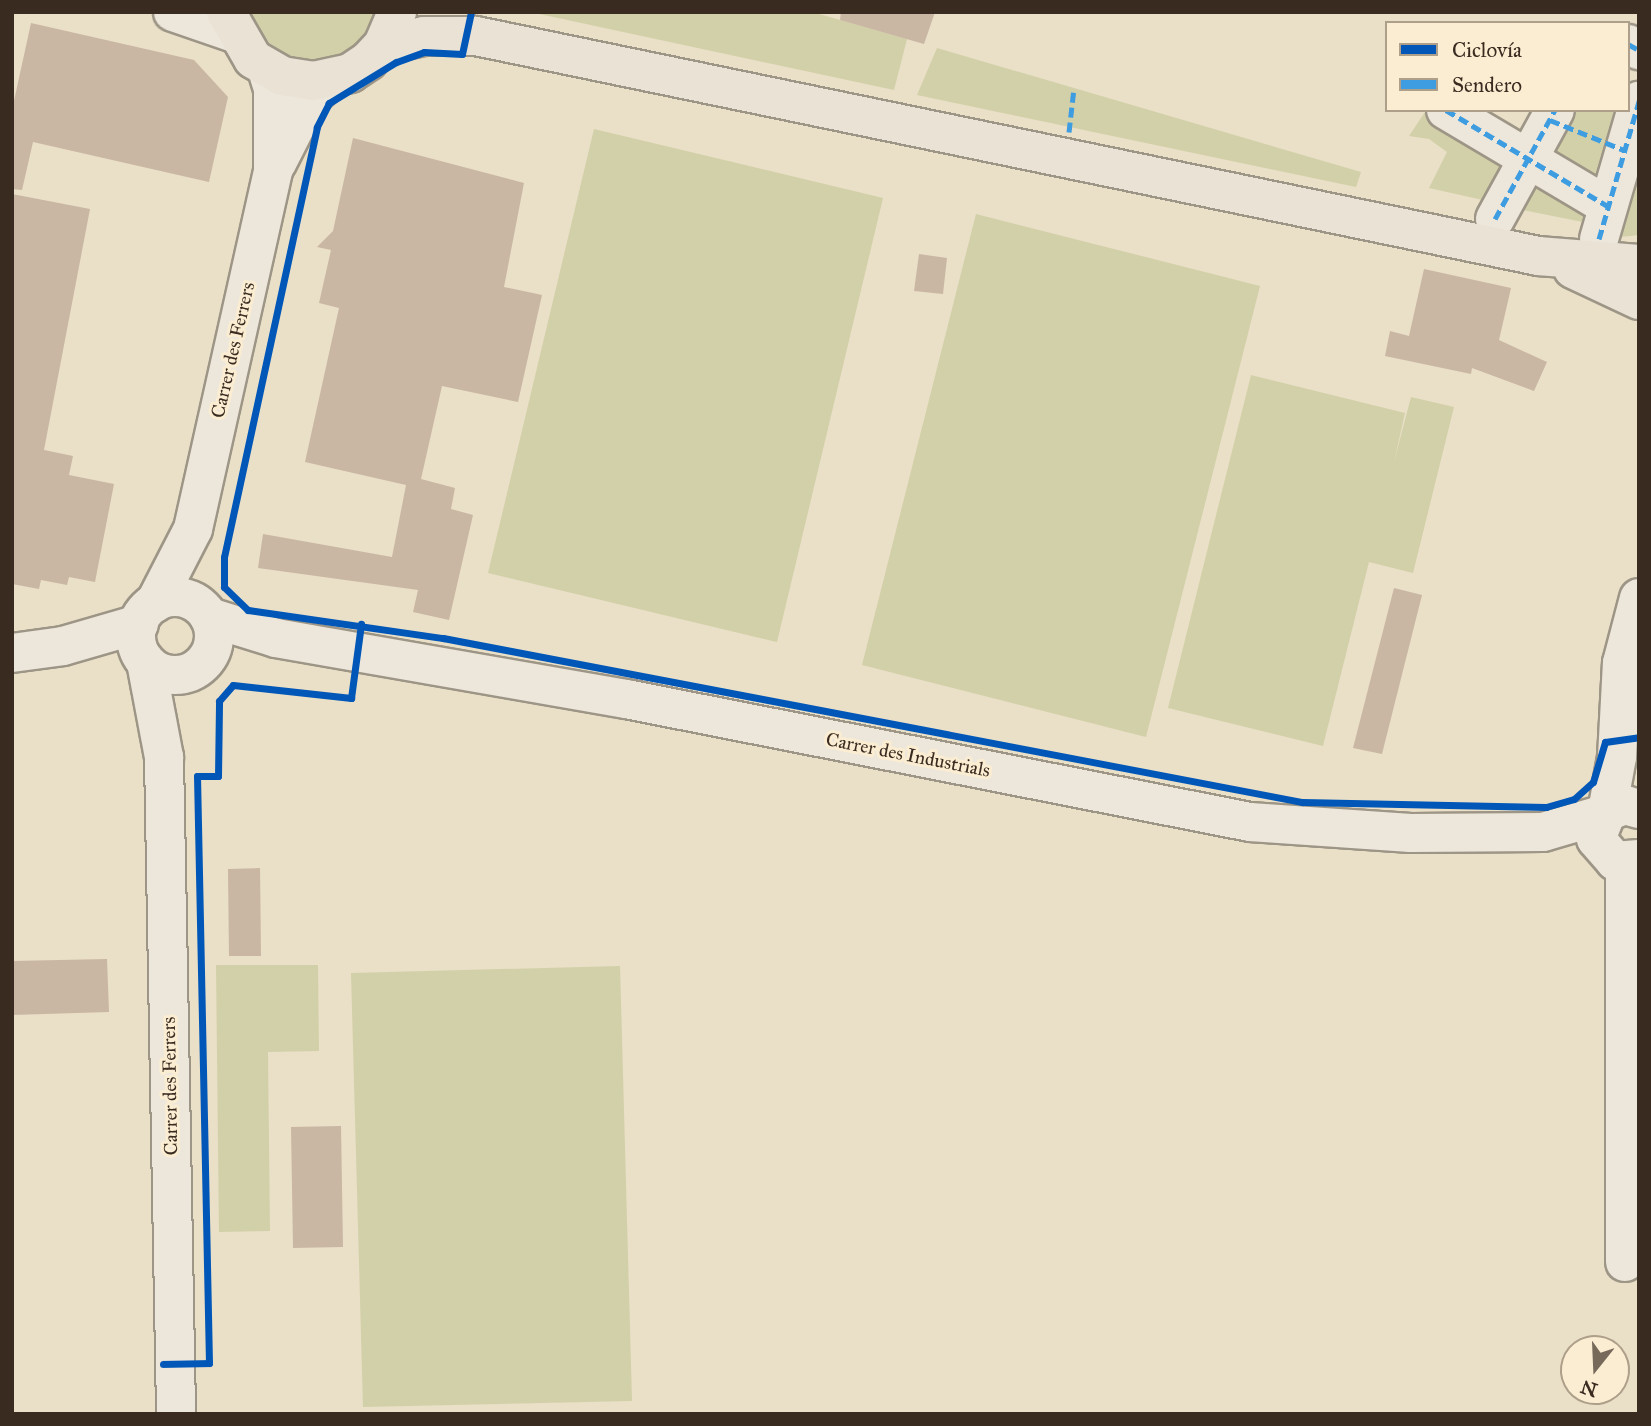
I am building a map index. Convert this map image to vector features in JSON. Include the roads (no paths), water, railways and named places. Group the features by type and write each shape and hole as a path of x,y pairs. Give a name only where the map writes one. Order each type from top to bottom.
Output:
{"main road":[{"path":"433,12 473,36"},
{"path":"228,19 267,69 297,80 329,80 368,61 390,29 424,36 473,36 1538,256 1639,264"},
{"path":"1538,256 1639,300"}],"street":[{"path":"173,12 228,19"},
{"name":"Carrer des Ferrers","path":"176,1414 164,757 145,635 193,529 272,171 273,89 267,69"},
{"name":"Carrer des Ferrers","path":"272,171 310,97 329,80"},
{"path":"1449,112 1528,159 1603,222 1639,101"},
{"path":"1495,219 1554,112"},
{"name":"Carrer des Ferrers","path":"193,529 206,613"},
{"path":"12,653 145,635 181,597 206,613 214,633 203,661 170,674 145,635"},
{"path":"1625,1262 1633,1135 1623,860 1596,839 1616,812 1622,663 1639,598"},
{"name":"Carrer des Industrials","path":"206,613 276,638 599,694 1250,821 1411,832 1543,832 1616,812"},
{"name":"Carrer des Industrials","path":"203,661 276,638"},
{"name":"Carrer des Ferrers","path":"164,757 203,661"},
{"name":"Carrer des Industrials","path":"1543,832 1623,860"}]}
